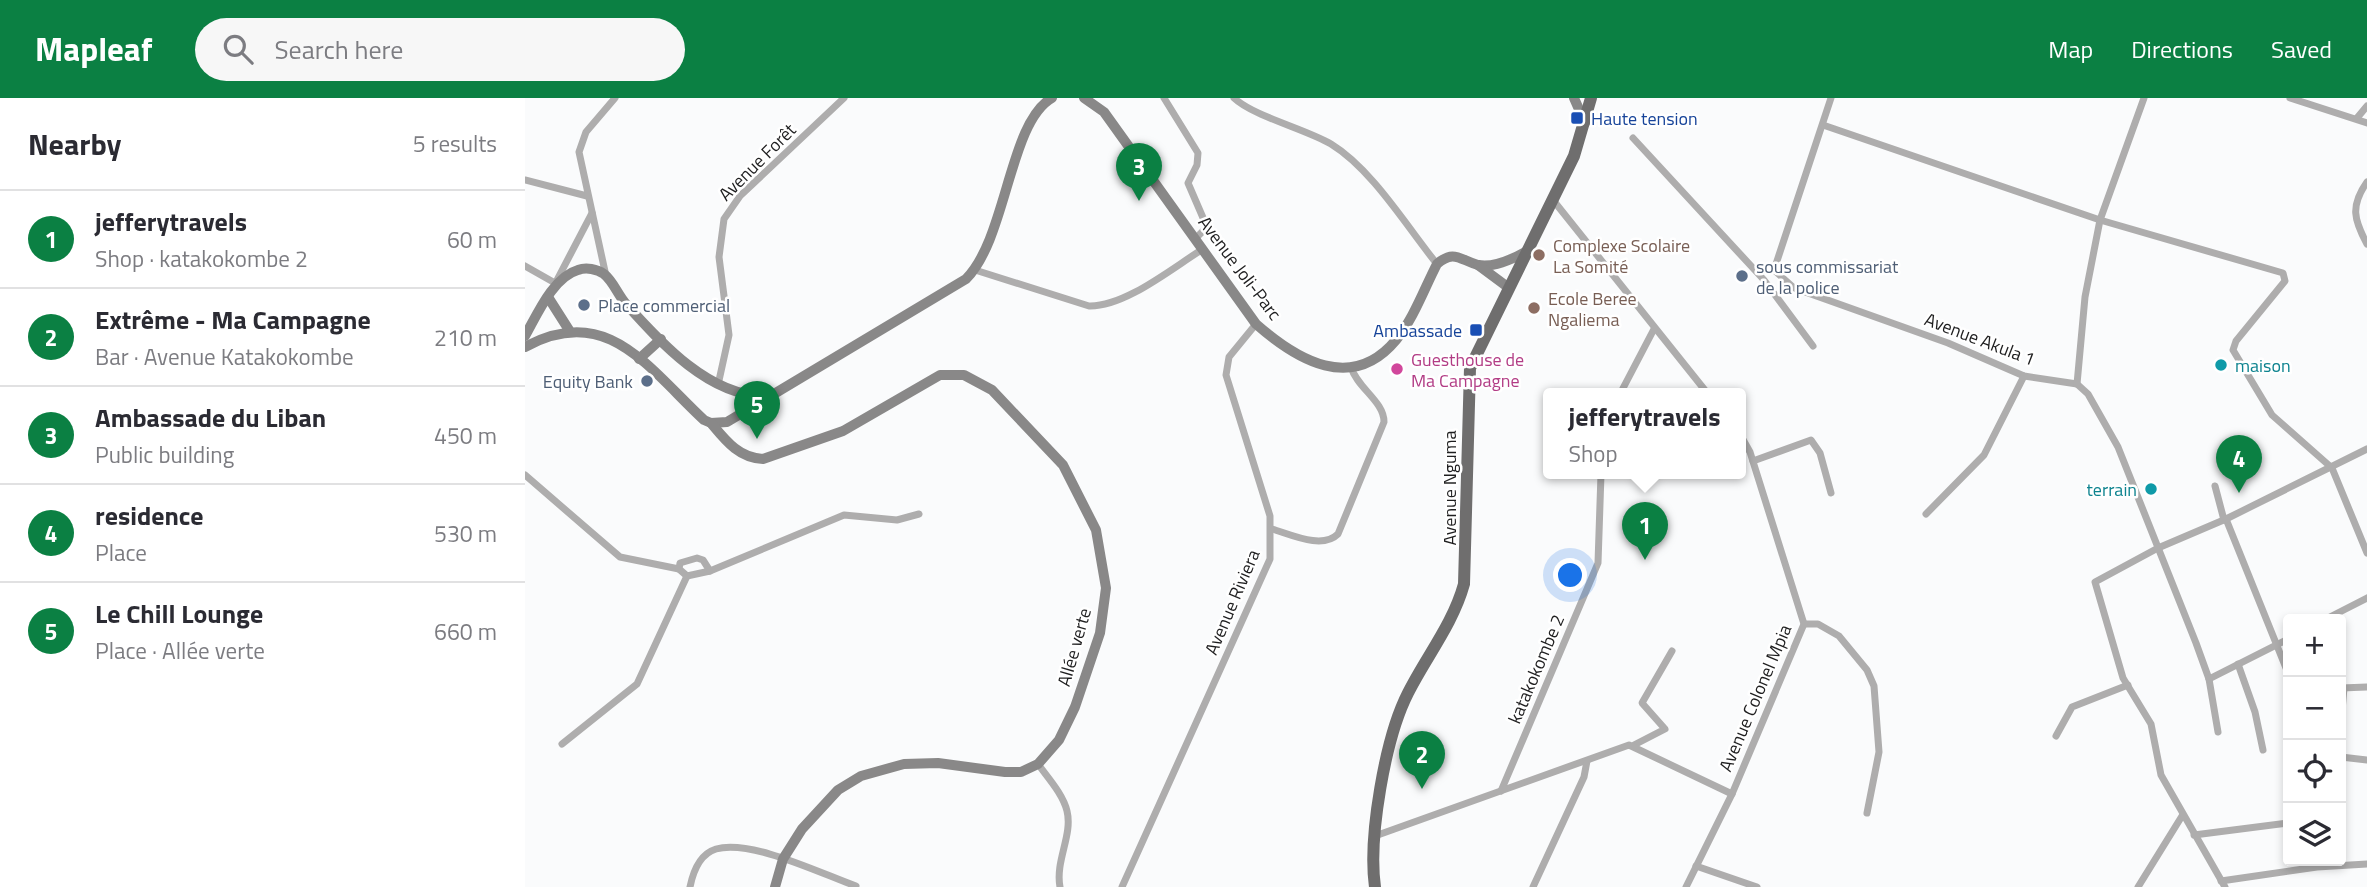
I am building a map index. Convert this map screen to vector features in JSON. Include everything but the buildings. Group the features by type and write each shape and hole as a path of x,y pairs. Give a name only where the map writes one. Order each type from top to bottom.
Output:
{"main road":[{"name":"Avenue Nguma","path":"1375,887 1375,836 1398,716 1456,609 1464,584 1468,376 1574,156 1591,98"}],"street":[{"path":"615,98 599,114 581,142 580,162 606,276 625,303 661,340 718,385 739,394 766,396"},
{"name":"Avenue Forêt","path":"718,385 729,335 719,257 724,219 740,196 844,98"},
{"path":"711,423 727,422 766,396 954,288 975,270 987,249 1028,129 1038,111 1052,98"},
{"name":"Avenue Joli-Parc","path":"1084,98 1104,112 1256,324 1297,356 1321,365 1351,367"},
{"path":"1164,98 1198,153 1197,164 1188,183 1207,227 1196,238"},
{"path":"1234,98 1301,128 1342,153 1367,176 1437,264"},
{"path":"1574,98 1585,123"},
{"path":"1764,280 1774,270 1832,98"},
{"path":"2144,98 2100,220 2085,297 2077,384 2098,409 2118,447 2209,678 2217,732"},
{"path":"2290,98 2367,123"},
{"path":"2357,118 2367,106"},
{"path":"1823,125 2100,220 2286,275 2285,281 2236,341 2233,350 2272,415 2332,468 2367,553"},
{"path":"1633,138 1764,280 1813,346"},
{"path":"525,180 587,196"},
{"path":"2367,182 2356,197 2354,207 2357,225 2367,244"},
{"path":"1553,200 1703,388"},
{"path":"525,336 552,291 592,212"},
{"path":"975,270 1090,306 1102,306 1121,299 1203,249"},
{"path":"1478,265 1505,262 1527,251"},
{"path":"1272,529 1317,541 1328,540 1338,534 1384,422 1381,410 1359,385 1351,367 1377,356 1398,338 1437,264 1456,255 1478,265 1509,288"},
{"path":"525,266 552,291 569,330 555,332 525,347"},
{"path":"552,291 576,270 592,269 606,276"},
{"name":"Avenue Akula 1","path":"1774,270 1794,288 1948,343 2024,376 2077,384"},
{"name":"Avenue Riviera","path":"1122,887 1270,559 1272,529 1226,375 1229,357 1256,324"},
{"path":"1623,388 1654,329"},
{"name":"Allée verte","path":"569,330 582,330 609,339 639,359 711,423 740,453 751,459 763,460 843,431 931,379 956,373 972,378 992,390 1055,455 1074,482 1096,530 1105,578 1100,633 1079,696 1063,734 1038,764"},
{"path":"639,359 661,340"},
{"path":"1926,514 1984,455 2024,376"},
{"path":"1753,461 1811,440 1820,453 1831,493"},
{"name":"Avenue Colonel Mpia","path":"1686,887 1732,794 1804,624 1753,461 1746,446"},
{"path":"2308,866 2223,884 2161,775 2148,718 2128,685 2095,582 2158,548 2225,519 2367,449"},
{"path":"525,475 619,556 679,569 687,576"},
{"name":"katakokombe 2","path":"1500,791 1598,564 1601,479"},
{"path":"2215,486 2225,519 2283,663"},
{"path":"687,576 710,571 843,515 897,520 919,514"},
{"path":"679,569 680,563 700,558 710,571"},
{"path":"562,744 636,684 687,576"},
{"path":"2336,614 2367,598"},
{"path":"1804,624 1818,624 1839,636 1867,670 1874,685 1879,752 1867,813"},
{"path":"2209,678 2283,642"},
{"path":"1634,745 1665,729 1642,703 1672,651"},
{"path":"2238,664 2255,712 2263,750"},
{"path":"2056,736 2072,707 2128,685"},
{"path":"2346,688 2367,687"},
{"path":"1375,836 1587,761 1624,745 1634,745 1732,794"},
{"path":"2346,758 2367,760"},
{"path":"1533,887 1580,785 1587,761"},
{"path":"775,887 783,859 802,829 828,799 849,783 875,770 904,764 939,762 1021,772 1038,764 1063,799 1068,815 1060,864 1060,887"},
{"path":"2138,887 2182,816"},
{"path":"2194,835 2283,824"},
{"path":"690,887 701,860 715,850 748,850 783,859 856,886"},
{"path":"2346,864 2367,864"},
{"path":"1696,866 1757,887"}],"place":[{"name":"Haute tension","path":"1577,118"},
{"name":"Ambassade du Liban","path":"1139,201"},
{"name":"Complexe Scolaire La Somité","path":"1539,255"},
{"name":"sous commissariat de la police","path":"1742,276"},
{"name":"Place commercial","path":"584,305"},
{"name":"Ecole Beree Ngaliema","path":"1534,308"},
{"name":"Ambassade","path":"1476,330"},
{"name":"maison","path":"2221,365"},
{"name":"Guesthouse de Ma Campagne","path":"1397,369"},
{"name":"Equity Bank","path":"647,381"},
{"name":"Le Chill Lounge","path":"757,439"},
{"name":"terrain","path":"2151,489"},
{"name":"residence","path":"2239,493"},
{"name":"jefferytravels","path":"1645,560"},
{"name":"Extrême - Ma Campagne","path":"1422,789"}]}
